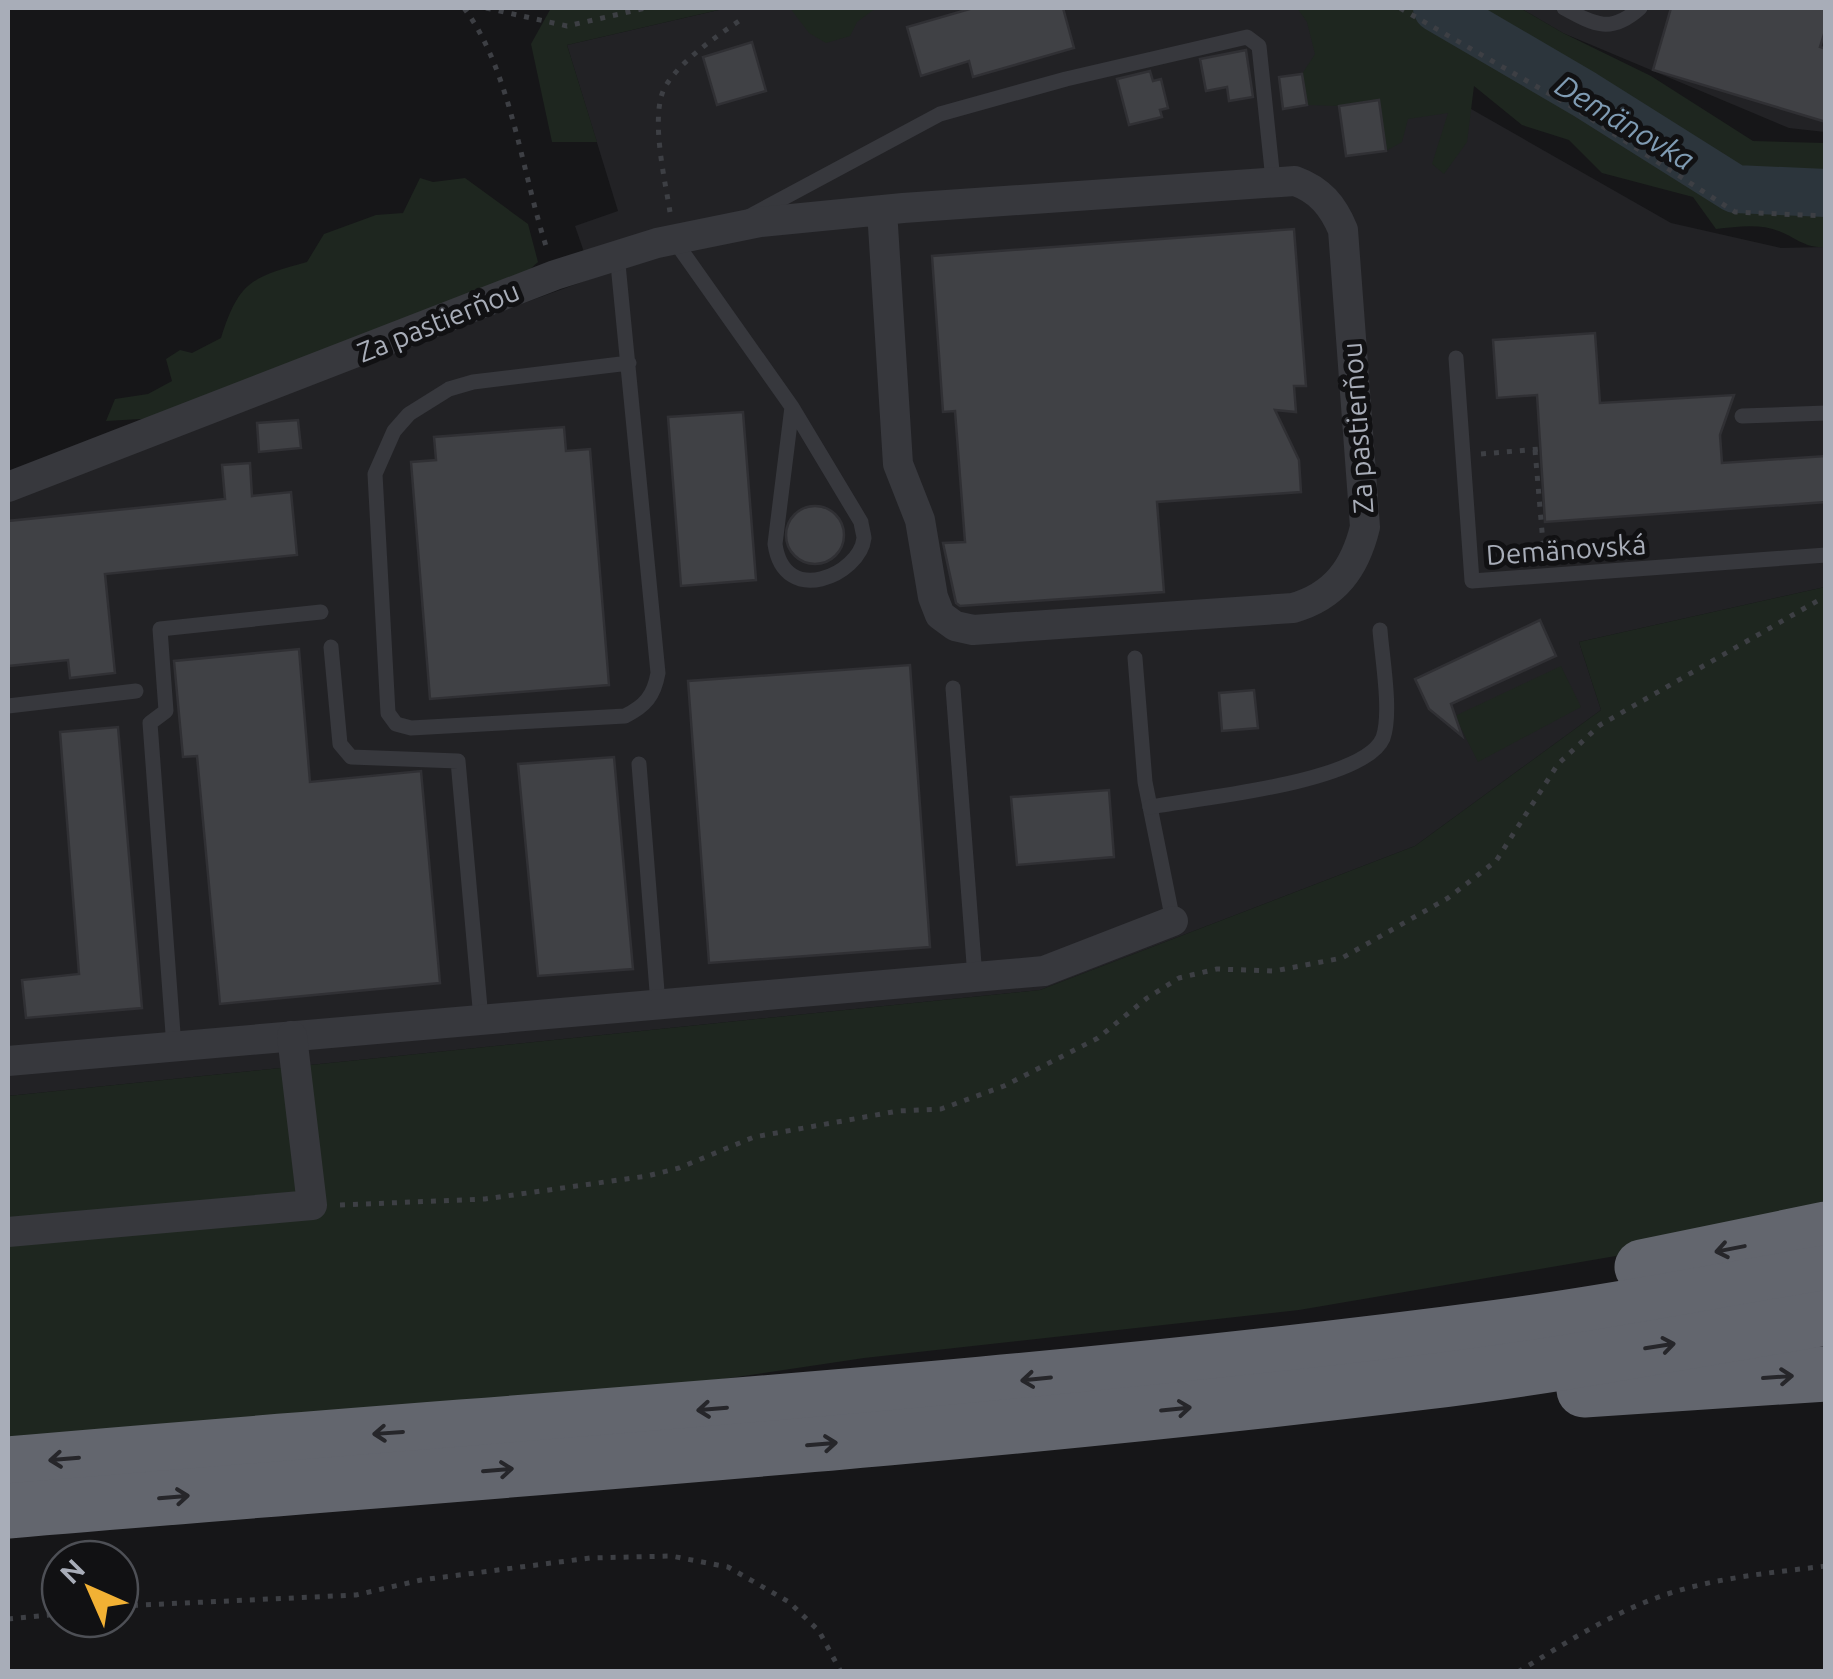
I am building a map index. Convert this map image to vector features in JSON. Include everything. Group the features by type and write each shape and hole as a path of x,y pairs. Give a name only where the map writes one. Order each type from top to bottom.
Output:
{"highway":[{"path":"1133,1369 1826,1229"},
{"path":"8,1464 780,1404 1133,1369 1503,1327 1826,1273"},
{"path":"8,1511 810,1445 1425,1382 1826,1318"},
{"path":"1425,1382 1541,1393 1826,1374"}],"street":[{"name":"Za pastierňou","path":"8,487 556,275 674,240 734,226 882,210 1295,181 1318,192 1343,230 1365,527 1354,563 1343,578 1326,593 1294,608 973,630 955,626 940,615 933,597 920,520 898,464 882,210"},
{"path":"8,1062 1044,971 1173,921"},
{"path":"8,1232 312,1206 292,1036"}],"lane":[{"path":"1564,8 1590,22 1606,25 1620,22 1640,8"},
{"path":"734,226 790,192 940,114 1066,79 1247,37 1259,46 1273,180"},
{"path":"674,240 792,407 860,522 864,537 857,557 837,574 801,581 788,576 778,561 775,544 792,407"},
{"path":"617,254 628,363 658,674 654,692 642,707 625,716 411,728 396,724 388,713 375,474 394,432 426,402 473,382 628,363"},
{"name":"Demänovská","path":"1456,358 1472,581 1826,555"},
{"path":"1742,416 1826,413"},
{"path":"174,1047 150,723 166,711 160,628 322,612"},
{"path":"1150,806 1328,776 1368,756 1382,740 1386,720 1380,630"},
{"path":"331,648 340,744 351,757 458,762 481,1019"},
{"path":"1135,658 1145,782 1173,921"},
{"path":"953,688 975,977"},
{"path":"8,706 136,691"},
{"path":"639,764 658,1004"}],"path":[{"path":"464,8 486,42 556,275"},
{"path":"486,8 567,26 646,8"},
{"path":"1400,8 1574,108 1735,212 1826,216"},
{"path":"674,240 661,156 662,95 668,83 710,41 742,19"},
{"path":"1463,456 1538,450 1543,544"},
{"path":"312,1206 485,1199 597,1184 679,1168 778,1131 898,1111 942,1109 1004,1086 1098,1038 1179,978 1217,968 1274,970 1342,958 1448,898 1496,861 1558,764 1600,725 1826,596"},
{"path":"140,1605 356,1596 421,1580 590,1558 672,1556 728,1567 789,1602 818,1632 841,1672"},
{"path":"1518,1672 1620,1613 1658,1597 1738,1578 1826,1566"},
{"path":"8,1619 40,1616"}],"shaded area":[{"path":"551,8 727,8 567,45 597,142 552,142 531,44"},
{"path":"727,8 1315,8 1385,60 1671,223 1781,248 1825,247 1825,587 1579,642 1601,710 1415,846 1040,990 8,1096 8,500 593,278 575,226 618,211 567,45"},
{"path":"790,8 876,8 857,22 850,36 826,43 809,33"},
{"path":"1297,8 1520,8 1651,76 1753,141 1825,143 1825,247 1807,245 1765,227 1716,229 1693,197 1602,173 1569,140 1522,125 1474,86 1467,142 1444,174 1432,164 1448,113 1408,119 1402,142 1386,151 1379,101 1307,105 1302,74 1315,54 1307,22"},
{"path":"1520,8 1825,8 1825,132 1789,128 1563,33"},
{"path":"420,178 433,182 465,178 528,224 538,262 527,272 158,418 106,421 115,399 148,394 172,381 166,359 180,350 192,353 221,338 234,304 250,284 307,262 324,234 376,215 403,213"},
{"path":"1825,587 1825,1215 1645,1251 1299,1310 864,1358 723,1379 8,1447 8,1096 1040,990 1415,846 1601,710 1579,642"},
{"path":"1561,666 1581,707 1478,762 1455,716"}],"building":[{"path":"973,8 1063,8 1074,48 973,77 969,61 921,76 907,27"},
{"path":"1671,8 1826,8 1826,28 1820,47 1826,49 1826,122 1653,70"},
{"path":"752,42 766,91 717,105 703,57"},
{"path":"1246,50 1253,97 1229,101 1227,87 1206,91 1200,59"},
{"path":"1150,71 1153,81 1161,79 1168,108 1160,110 1162,117 1129,125 1117,79"},
{"path":"1302,74 1307,105 1283,109 1279,77"},
{"path":"1379,100 1386,151 1346,156 1339,106"},
{"path":"1294,229 1306,386 1294,386 1296,412 1275,410 1299,460 1301,492 1157,502 1164,592 960,606 956,603 943,543 965,542 955,411 943,412 932,256"},
{"path":"1595,333 1600,403 1734,395 1720,435 1722,463 1826,456 1826,502 1545,522 1537,395 1497,398 1493,340"},
{"path":"743,412 756,580 681,586 668,417"},
{"path":"298,420 301,448 259,452 257,423"},
{"path":"564,427 566,451 590,449 609,685 430,699 411,462 436,460 434,437"},
{"path":"250,463 252,496 291,492 297,555 105,574 115,673 70,678 68,660 8,666 8,521 225,499 222,465"},
{"path":"815,506 835,515 844,535 835,555 815,564 795,555 786,535 795,515"},
{"path":"1540,620 1556,656 1451,704 1462,736 1429,709 1415,679"},
{"path":"299,649 310,782 421,771 440,983 220,1004 197,756 183,757 174,661"},
{"path":"910,665 930,947 709,963 688,681"},
{"path":"1254,690 1258,728 1222,731 1219,693"},
{"path":"118,727 142,1008 26,1018 22,980 79,974 60,732"},
{"path":"614,757 633,969 538,976 518,764"},
{"path":"1109,790 1114,857 1017,865 1011,797"}],"waterway":[{"name":"Demänovka","path":"1437,8 1735,189 1826,193"}]}
